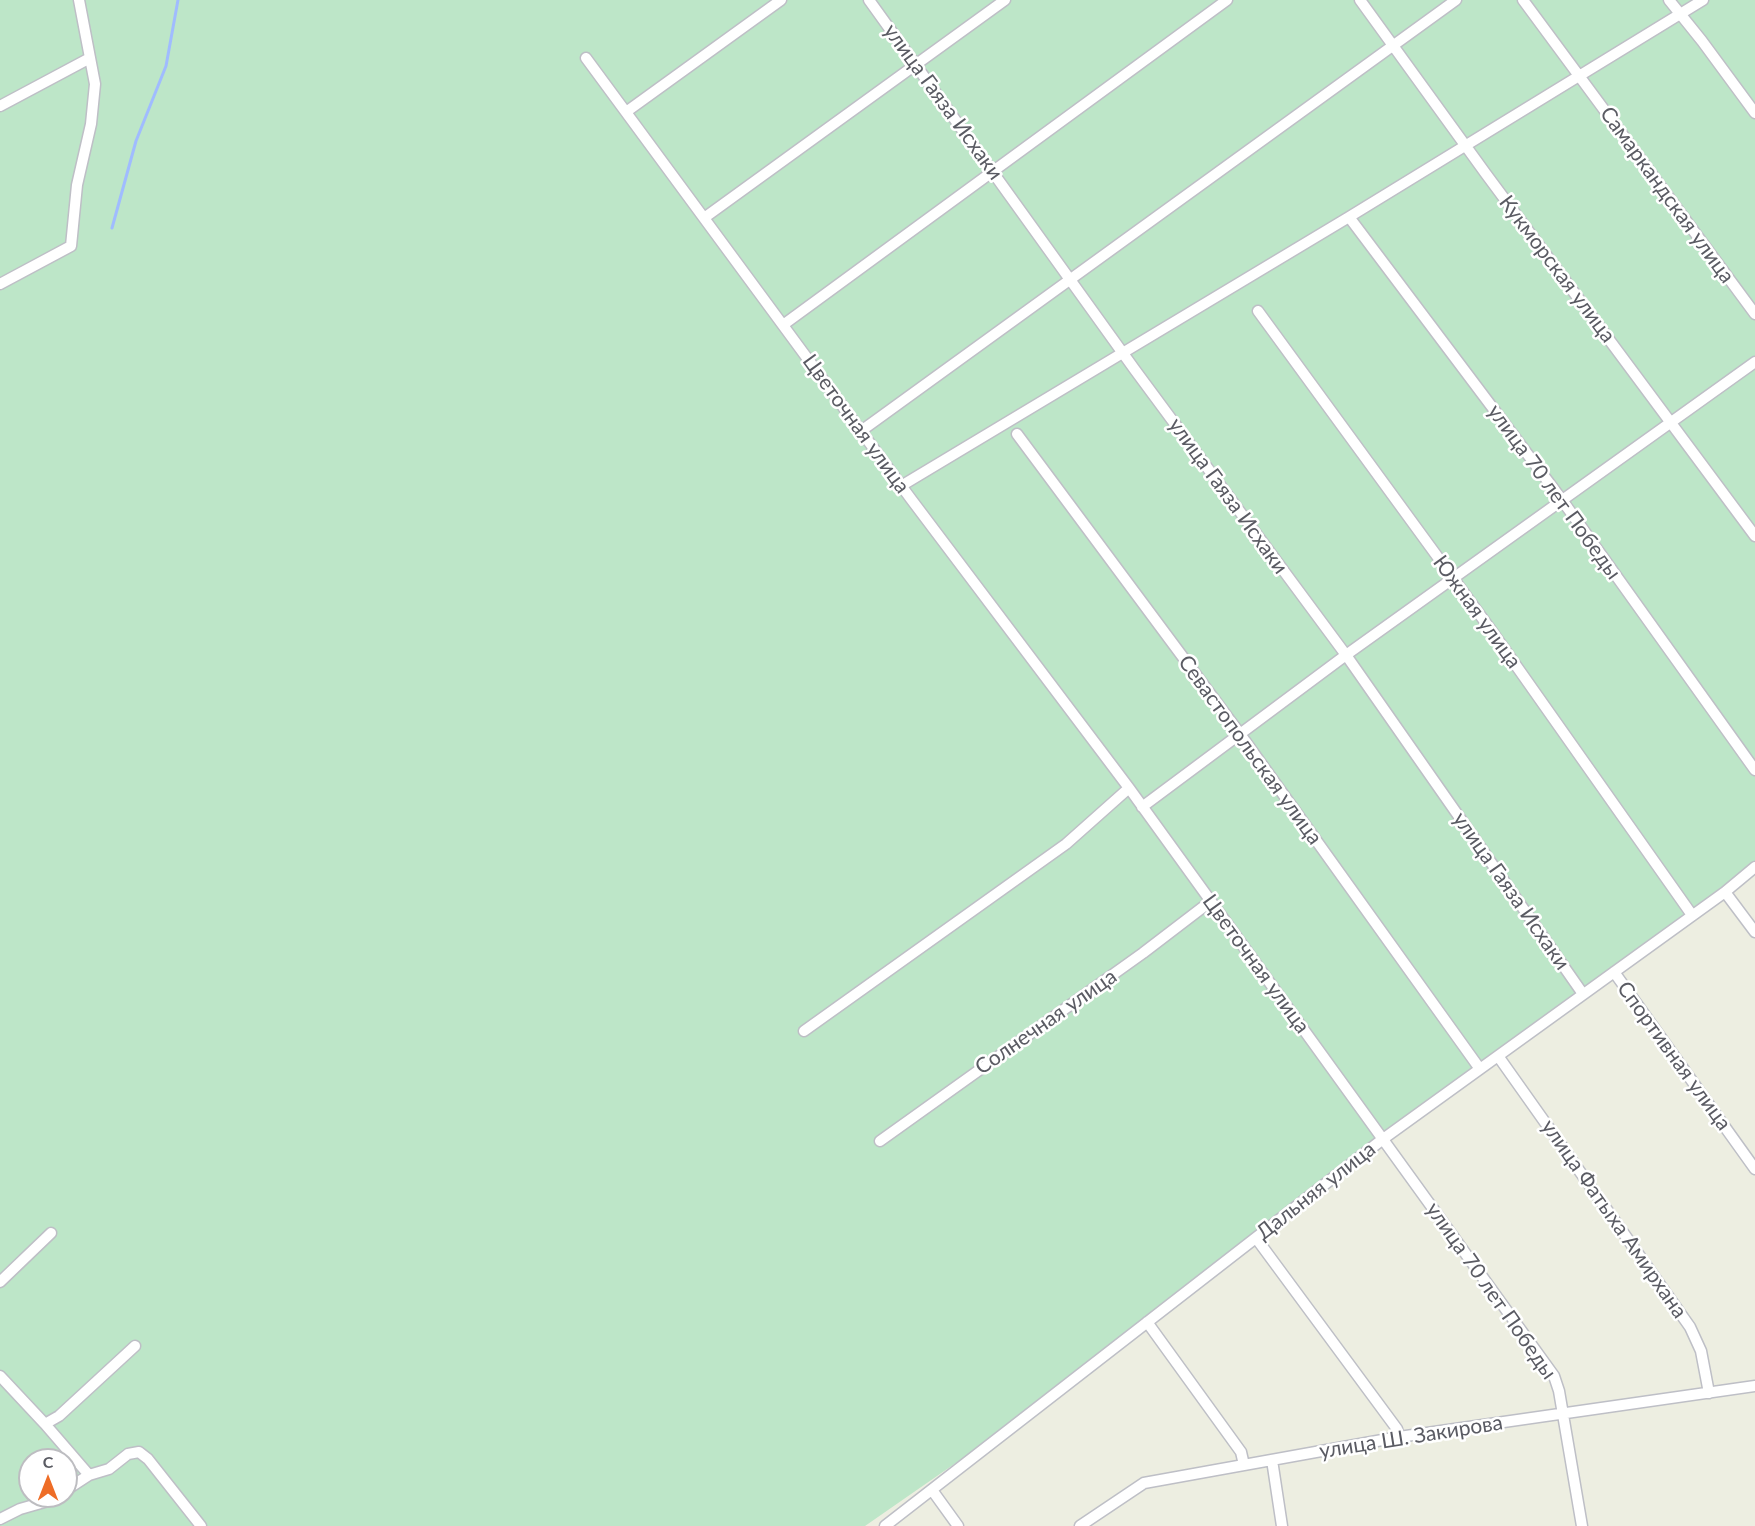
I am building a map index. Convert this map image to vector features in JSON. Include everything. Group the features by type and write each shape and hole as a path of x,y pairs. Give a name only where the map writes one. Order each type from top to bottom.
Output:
{"street":[{"path":"0,284 71,246 77,185 91,124 95,84 79,0"},
{"path":"626,112 782,0"},
{"name":"улица Гаяза Исхаки","path":"869,0 1122,352 1347,655 1583,994"},
{"path":"704,218 1005,0"},
{"path":"783,325 1227,0"},
{"name":"Кукморская улица","path":"1360,0 1755,536"},
{"path":"861,431 1392,44 1456,0"},
{"name":"Самаркандская улица","path":"1522,0 1755,314"},
{"path":"1669,0 1755,113"},
{"path":"901,486 1349,217 1703,0"},
{"path":"0,106 90,58"},
{"name":"Цветочная улица","path":"586,58 901,486 1129,788 1383,1139"},
{"name":"улица 70 лет Победы","path":"1349,217 1562,500 1755,770"},
{"name":"Южная улица","path":"1258,311 1454,579 1692,915"},
{"path":"1142,807 1347,655 1755,362"},
{"name":"Севастопольская улица","path":"1017,434 1240,734 1480,1069"},
{"path":"804,1030 1066,844 1129,788"},
{"name":"Дальняя улица","path":"885,1526 1383,1139 1725,892 1755,867"},
{"path":"1725,892 1755,932"},
{"name":"Солнечная улица","path":"880,1140 1143,953 1211,901"},
{"name":"Спортивная улица","path":"1614,972 1755,1169"},
{"name":"улица Фатыха Амирхана","path":"1498,1056 1690,1327 1701,1351 1709,1393"},
{"name":"улица 70 лет Победы","path":"1383,1139 1554,1376 1559,1391 1582,1526"},
{"path":"0,1282 51,1233"},
{"path":"1257,1238 1397,1429 1400,1437"},
{"path":"1148,1322 1241,1452 1244,1465"},
{"path":"45,1424 59,1416 135,1346"},
{"path":"0,1376 89,1475"},
{"name":"улица Ш. Закирова","path":"1080,1526 1144,1483 1400,1437 1755,1386"},
{"path":"78,1482 89,1475 109,1469 128,1454 139,1452 148,1459 201,1526"},
{"path":"1272,1460 1282,1526"},
{"path":"932,1490 958,1526"},
{"path":"0,1519 24,1508"}],"green space":[{"path":"0,0 1755,0 1755,863 1461,1077 1045,1401 865,1526 0,1526"}],"waterway":[{"path":"112,228 136,141 166,66 178,0"}]}
